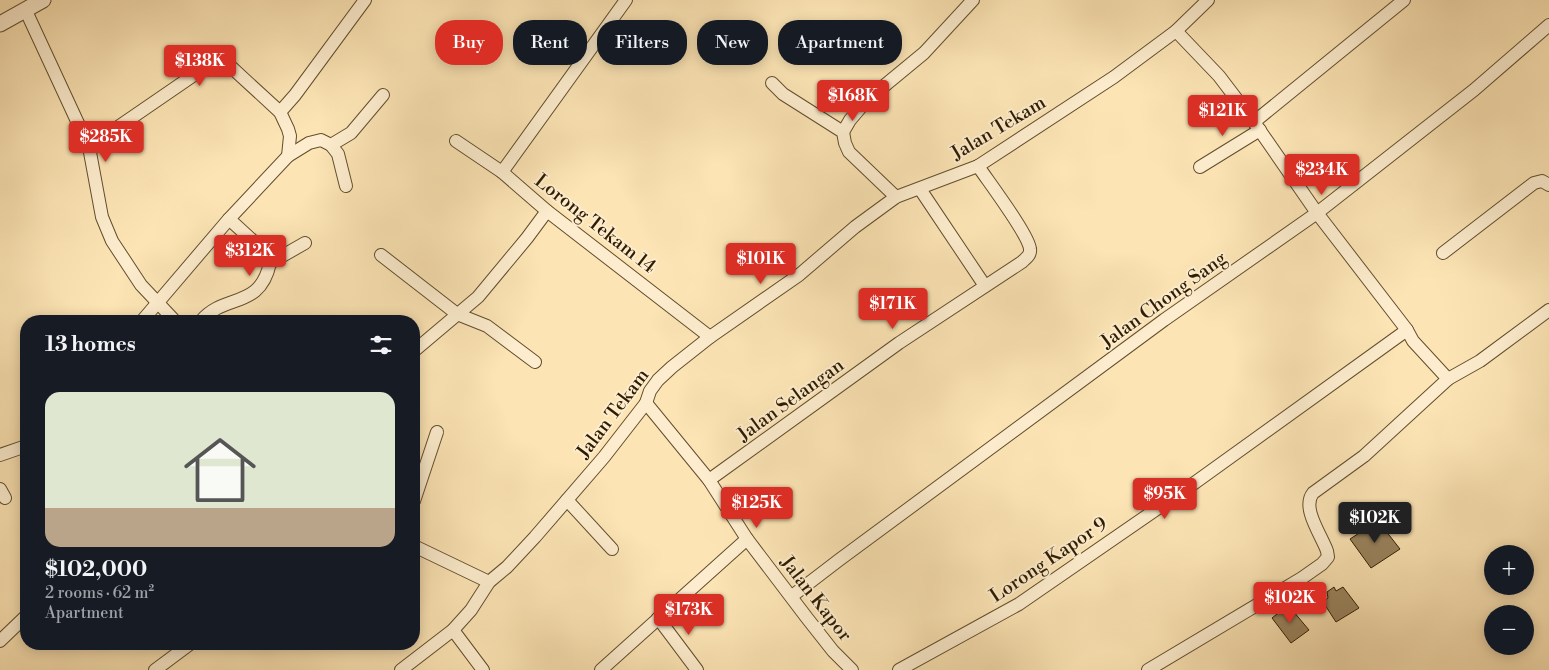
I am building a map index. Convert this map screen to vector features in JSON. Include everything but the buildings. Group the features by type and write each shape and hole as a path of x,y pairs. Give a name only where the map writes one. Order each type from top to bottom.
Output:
{"street":[{"path":"0,24 43,0"},
{"path":"280,112 295,95 365,0"},
{"path":"502,172 626,0"},
{"path":"896,197 849,152 843,132 867,100 924,53 974,0"},
{"name":"Jalan Tekam","path":"401,670 453,630 471,610 489,582 524,549 604,458 646,403 650,391 658,380 710,337 798,275 855,227 896,197 978,166 1114,78 1176,31 1208,0"},
{"path":"1200,167 1257,126 1404,0"},
{"path":"26,11 89,146 102,217 112,241 141,285 168,315"},
{"name":"Jalan Chong Sang","path":"792,596 1164,320 1317,213 1474,90 1549,25"},
{"path":"1176,31 1219,76 1257,126 1317,213 1408,330 1413,341 1448,379"},
{"path":"89,146 207,66 219,62 230,66 280,112 290,136 288,156"},
{"path":"772,83 783,94 843,132"},
{"path":"330,145 351,133 384,95"},
{"path":"147,315 229,219 288,156 309,143 321,140 330,145 338,154 346,186"},
{"name":"Lorong Tekam 14","path":"456,141 502,172 547,210 710,337"},
{"name":"Jalan Selangan","path":"709,480 899,343 1022,262 1030,252 1024,235 978,166"},
{"path":"1442,253 1534,183 1542,181 1549,185"},
{"path":"920,189 985,286"},
{"path":"420,346 478,297 527,238 547,210"},
{"path":"208,315 240,300 259,288 268,275 270,263 264,250 229,219"},
{"path":"270,263 305,243"},
{"path":"380,255 457,314 487,326 535,362"},
{"path":"1148,670 1302,578 1322,564 1328,557 1310,511 1309,497 1312,493 1364,456 1448,379 1480,361 1549,310"},
{"name":"Lorong Kapor 9","path":"898,670 1019,604 1193,484 1408,330"},
{"name":"Jalan Kapor","path":"646,403 709,480 747,539 833,651 852,670"},
{"path":"420,483 437,432"},
{"path":"0,455 20,448"},
{"path":"567,500 612,549"},
{"path":"601,670 747,539"},
{"path":"420,549 489,582"},
{"path":"658,618 697,670"},
{"path":"0,641 20,622"},
{"path":"453,630 483,670"},
{"path":"155,670 182,650"}]}
